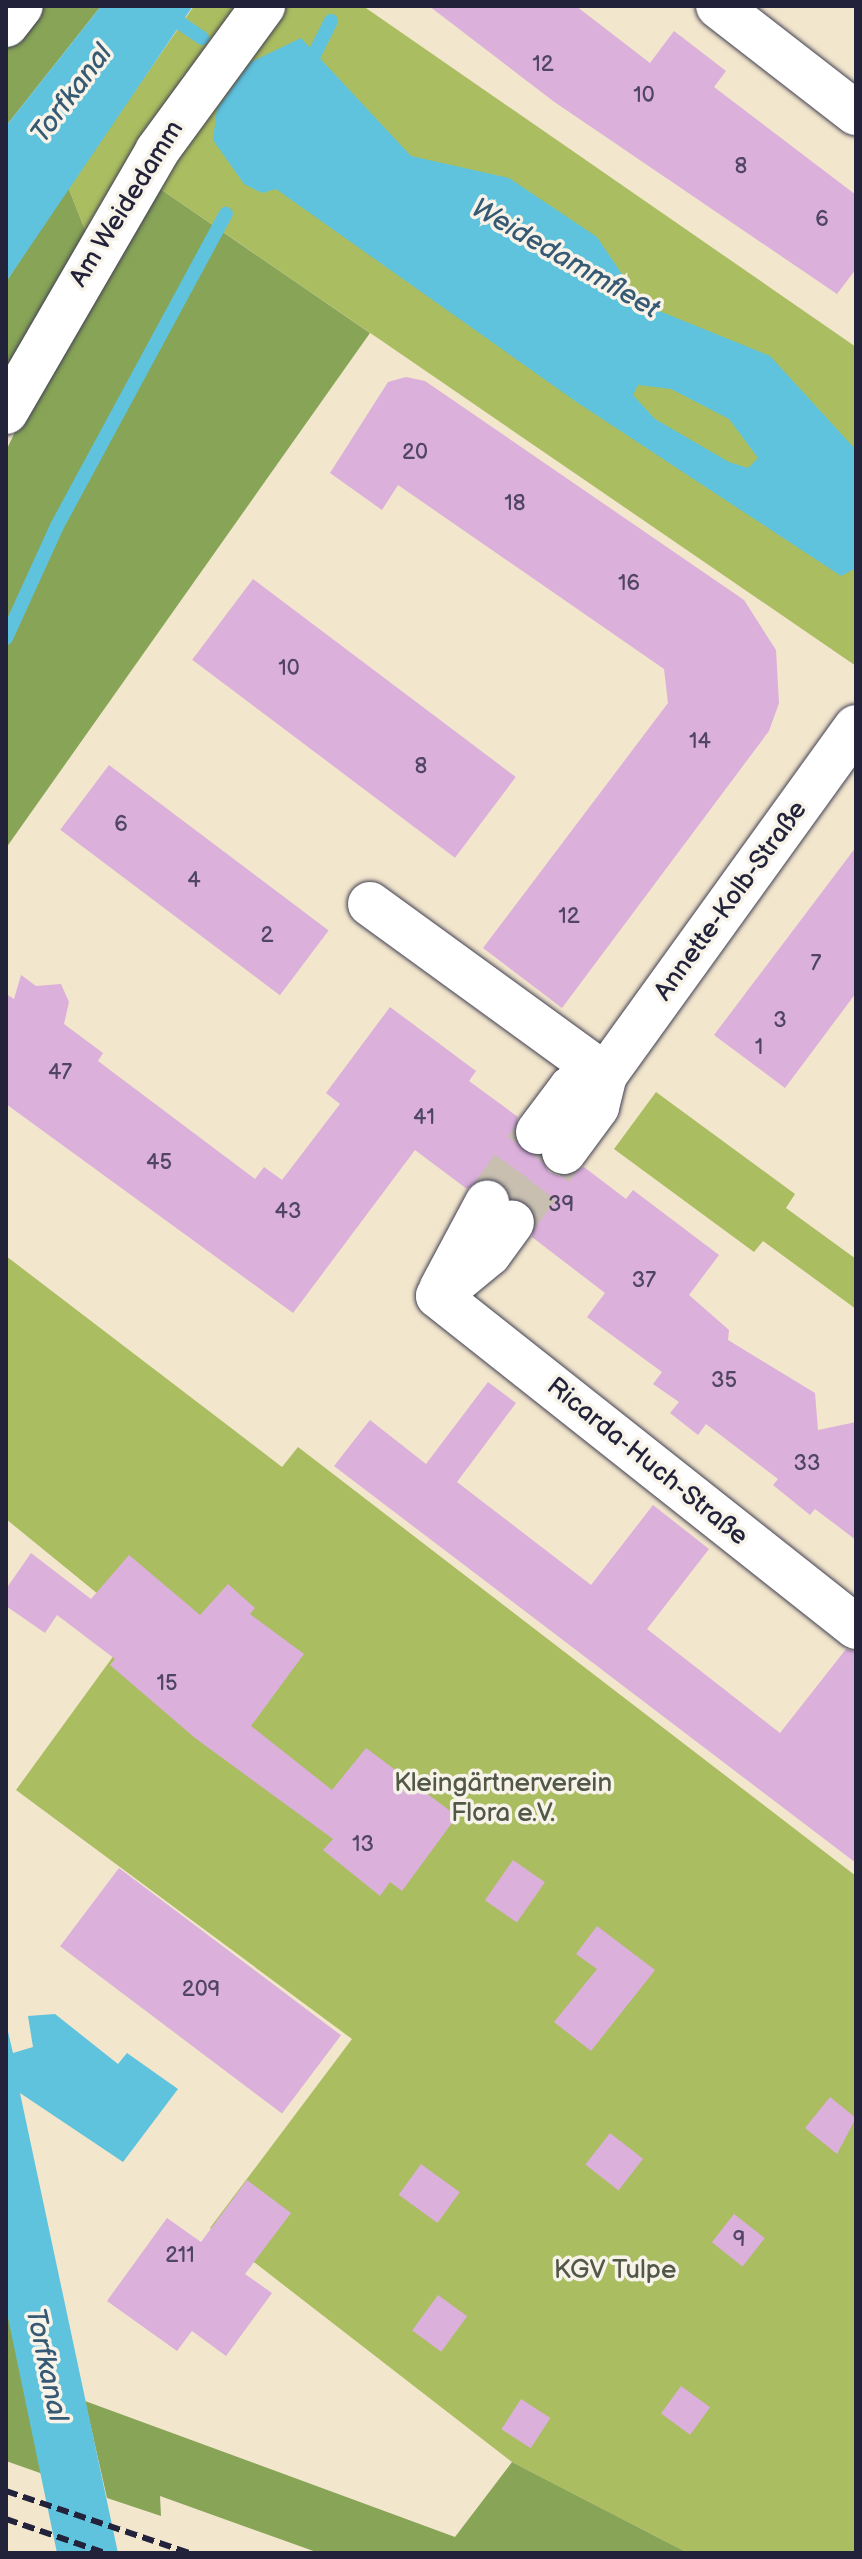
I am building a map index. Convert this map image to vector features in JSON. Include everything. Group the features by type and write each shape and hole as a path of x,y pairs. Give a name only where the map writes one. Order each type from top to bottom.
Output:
{"street":[{"path":"6,25 21,6"},
{"name":"Am Weidedamm","path":"6,412 157,151 263,6"},
{"path":"718,6 856,113"},
{"name":"Annette-Kolb-Straße","path":"551,1142 597,1107 605,1075 856,727"},
{"path":"370,904 605,1075"},
{"name":"Ricarda-Huch-Straße","path":"499,1213 463,1236 438,1296 856,1627"}],"green space":[{"path":"6,6 101,6 6,126"},
{"path":"194,6 238,6 87,235 68,187"},
{"path":"273,6 363,6 856,347 856,666 153,184"},
{"path":"153,184 370,333 6,848 6,451 45,368"},
{"path":"68,187 87,235 6,370 6,282"},
{"path":"656,1092 795,1194 786,1208 856,1259 856,1309 763,1241 754,1252 614,1149"},
{"path":"6,1256 282,1467 298,1447 856,1876 856,2553 688,2553 512,2462 210,2228 352,2039 16,1790 136,1625 6,1519"},
{"path":"6,2308 34,2431 43,2474 6,2461"},
{"path":"85,2401 455,2537 512,2462 688,2553 319,2553 160,2496 161,2516 107,2498"}],"water":[{"name":"Torfkanal","path":"101,6 193,6 6,282 6,126"},
{"path":"301,38 411,156 509,178 597,237 642,304 770,356 856,450 856,568 841,576 578,403 276,189 262,193 244,184 213,140 217,109 251,62","holes":["638,385 671,389 729,419 758,458 748,468 729,462 655,419 633,395"]},
{"name":"Torfkanal","path":"55,2014 118,2064 127,2053 178,2089 123,2162 20,2093 118,2553 57,2553 6,2308 6,2023 13,2053 33,2047 28,2016"}],"building":[{"path":"429,6 576,6 650,63 674,31 726,71 714,87 856,195 856,269 837,294 553,101"},
{"path":"406,377 425,381 744,600 776,650 779,703 769,731 562,1008 483,948 668,703 664,669 398,485 382,510 330,473 388,382"},
{"path":"253,579 516,777 455,858 192,660"},
{"path":"109,765 329,930 280,995 60,830"},
{"path":"856,847 856,993 785,1088 714,1035"},
{"path":"21,975 36,986 61,984 69,1002 64,1024 103,1053 98,1061 255,1179 264,1167 282,1180 340,1104 326,1093 390,1007 476,1071 469,1081 518,1117 515,1142 540,1156 549,1172 562,1177 584,1167 626,1199 633,1190 719,1255 689,1295 729,1330 728,1340 815,1393 818,1430 856,1422 856,1540 815,1509 810,1515 773,1485 778,1479 706,1424 698,1435 670,1413 679,1402 653,1384 662,1372 587,1317 605,1293 532,1237 534,1211 498,1181 485,1178 467,1189 415,1150 293,1313 6,1104 6,994 14,999"},
{"path":"488,1382 516,1403 457,1482 591,1585 653,1505 709,1549 647,1629 780,1733 846,1649 856,1651 856,1863 334,1466 370,1420 426,1464"},
{"path":"31,1553 91,1599 129,1555 200,1615 228,1584 255,1608 250,1614 304,1654 251,1726 332,1790 366,1748 457,1816 402,1891 390,1882 380,1896 323,1850 333,1839 195,1738 110,1665 115,1659 57,1615 45,1633 6,1606 6,1589"},
{"path":"513,1860 545,1882 517,1923 485,1900"},
{"path":"119,1868 341,2035 282,2114 60,1946"},
{"path":"597,1926 655,1970 591,2051 554,2022 597,1969 576,1954"},
{"path":"830,2097 856,2118 837,2154 805,2128"},
{"path":"610,2133 643,2159 618,2190 585,2165"},
{"path":"421,2164 460,2192 437,2223 399,2195"},
{"path":"247,2180 291,2213 245,2274 272,2293 226,2356 192,2331 177,2351 107,2301 167,2218 201,2242"},
{"path":"734,2214 765,2238 743,2266 712,2242"},
{"path":"438,2295 467,2316 441,2352 412,2331"},
{"path":"681,2386 710,2407 690,2435 661,2414"},
{"path":"521,2399 550,2418 531,2448 501,2429"}],"waterway":[{"name":"Weidedammfleet","path":"155,6 202,38"},
{"path":"306,71 331,21"},
{"path":"6,638 57,526 226,214"}],"tunnel":[{"path":"487,1203 538,1132"},
{"path":"512,1222 564,1152"}],"railway":[{"path":"6,2491 189,2553"},
{"path":"6,2519 105,2553"}],"park label":[{"name":"Kleingärtnerverein Flora e.V.","path":"503,1799"},
{"name":"KGV Tulpe","path":"615,2271"}]}
